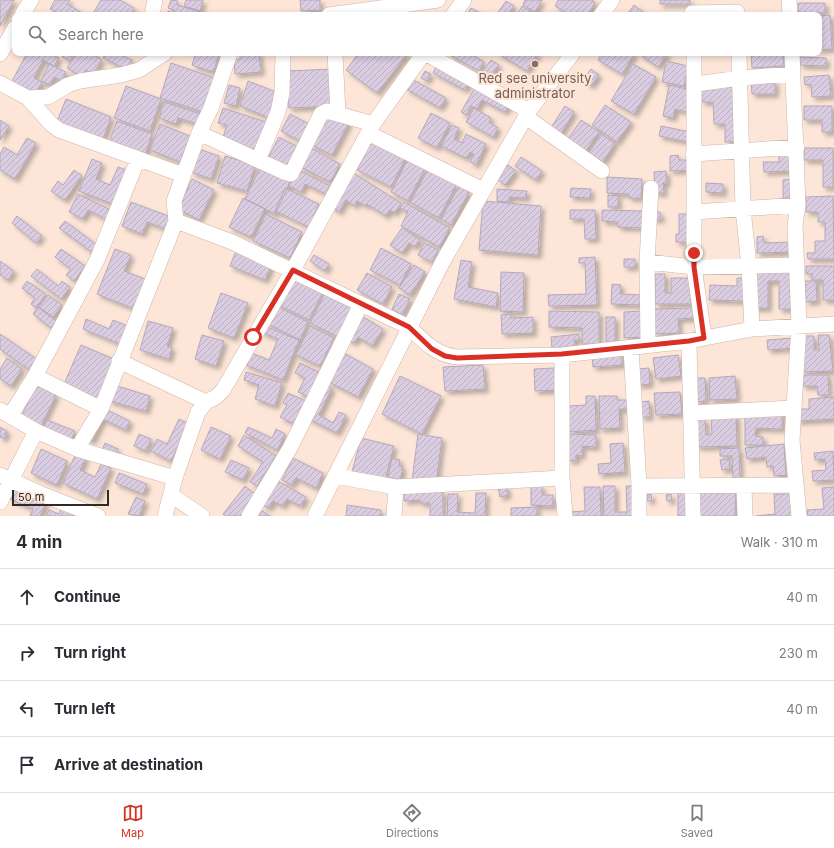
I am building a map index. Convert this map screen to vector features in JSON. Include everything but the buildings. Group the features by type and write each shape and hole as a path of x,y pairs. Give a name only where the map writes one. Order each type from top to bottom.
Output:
{"street":[{"path":"24,12 31,0"},
{"path":"153,12 155,0"},
{"path":"352,12 438,0"},
{"path":"455,12 464,0"},
{"path":"603,12 612,0"},
{"path":"789,0 790,12"},
{"path":"692,9 737,9"},
{"path":"0,54 12,33"},
{"path":"139,70 142,56"},
{"path":"28,98 48,97 68,85 80,81 121,75 139,70 160,56"},
{"path":"77,449 101,409 176,221 174,201 199,133 211,108 229,56"},
{"path":"258,160 278,112 282,93 283,56"},
{"path":"335,56 338,113"},
{"path":"165,516 175,478 198,412 206,402 216,397 223,390 293,270 370,128 422,56"},
{"path":"429,56 528,114 602,171"},
{"path":"315,516 409,327 483,190 528,114 571,56"},
{"path":"694,56 696,84 693,154 694,267 704,338"},
{"path":"739,56 743,208 749,266 752,329"},
{"path":"792,56 797,147 798,205 795,225 799,325 792,440 799,516"},
{"path":"696,84 740,78 792,74"},
{"path":"0,83 28,98 51,124 59,130 183,175"},
{"path":"199,133 291,174 321,114 327,111 338,113 370,128 483,190"},
{"path":"693,154 797,147"},
{"path":"138,159 97,260 35,376 5,413 36,431 77,449 175,478"},
{"path":"648,345 647,262 651,188"},
{"path":"694,212 798,205"},
{"path":"176,221 232,242 293,270 409,327 432,349 445,356 457,358 562,354 631,348 689,341 752,329 834,324"},
{"path":"647,262 694,267 797,265"},
{"path":"249,516 290,448 361,304"},
{"path":"689,341 693,516"},
{"path":"631,348 639,486 639,516"},
{"path":"562,354 562,478 566,516"},
{"path":"119,361 206,402"},
{"path":"35,376 101,409"},
{"path":"691,413 794,408"},
{"path":"0,502 5,478 36,431"},
{"path":"335,476 396,487 562,478"},
{"path":"5,478 98,516"},
{"path":"639,486 693,485 744,487 796,485"},
{"path":"394,516 396,487"},
{"path":"744,487 745,516"},
{"path":"171,495 202,516"}],"place":[{"name":"Red see university administrator","path":"535,64"}],"route":[{"path":"253,337 293,270 409,327 432,349 445,356 457,358 562,354 689,341 704,338 694,267 694,253"}]}
